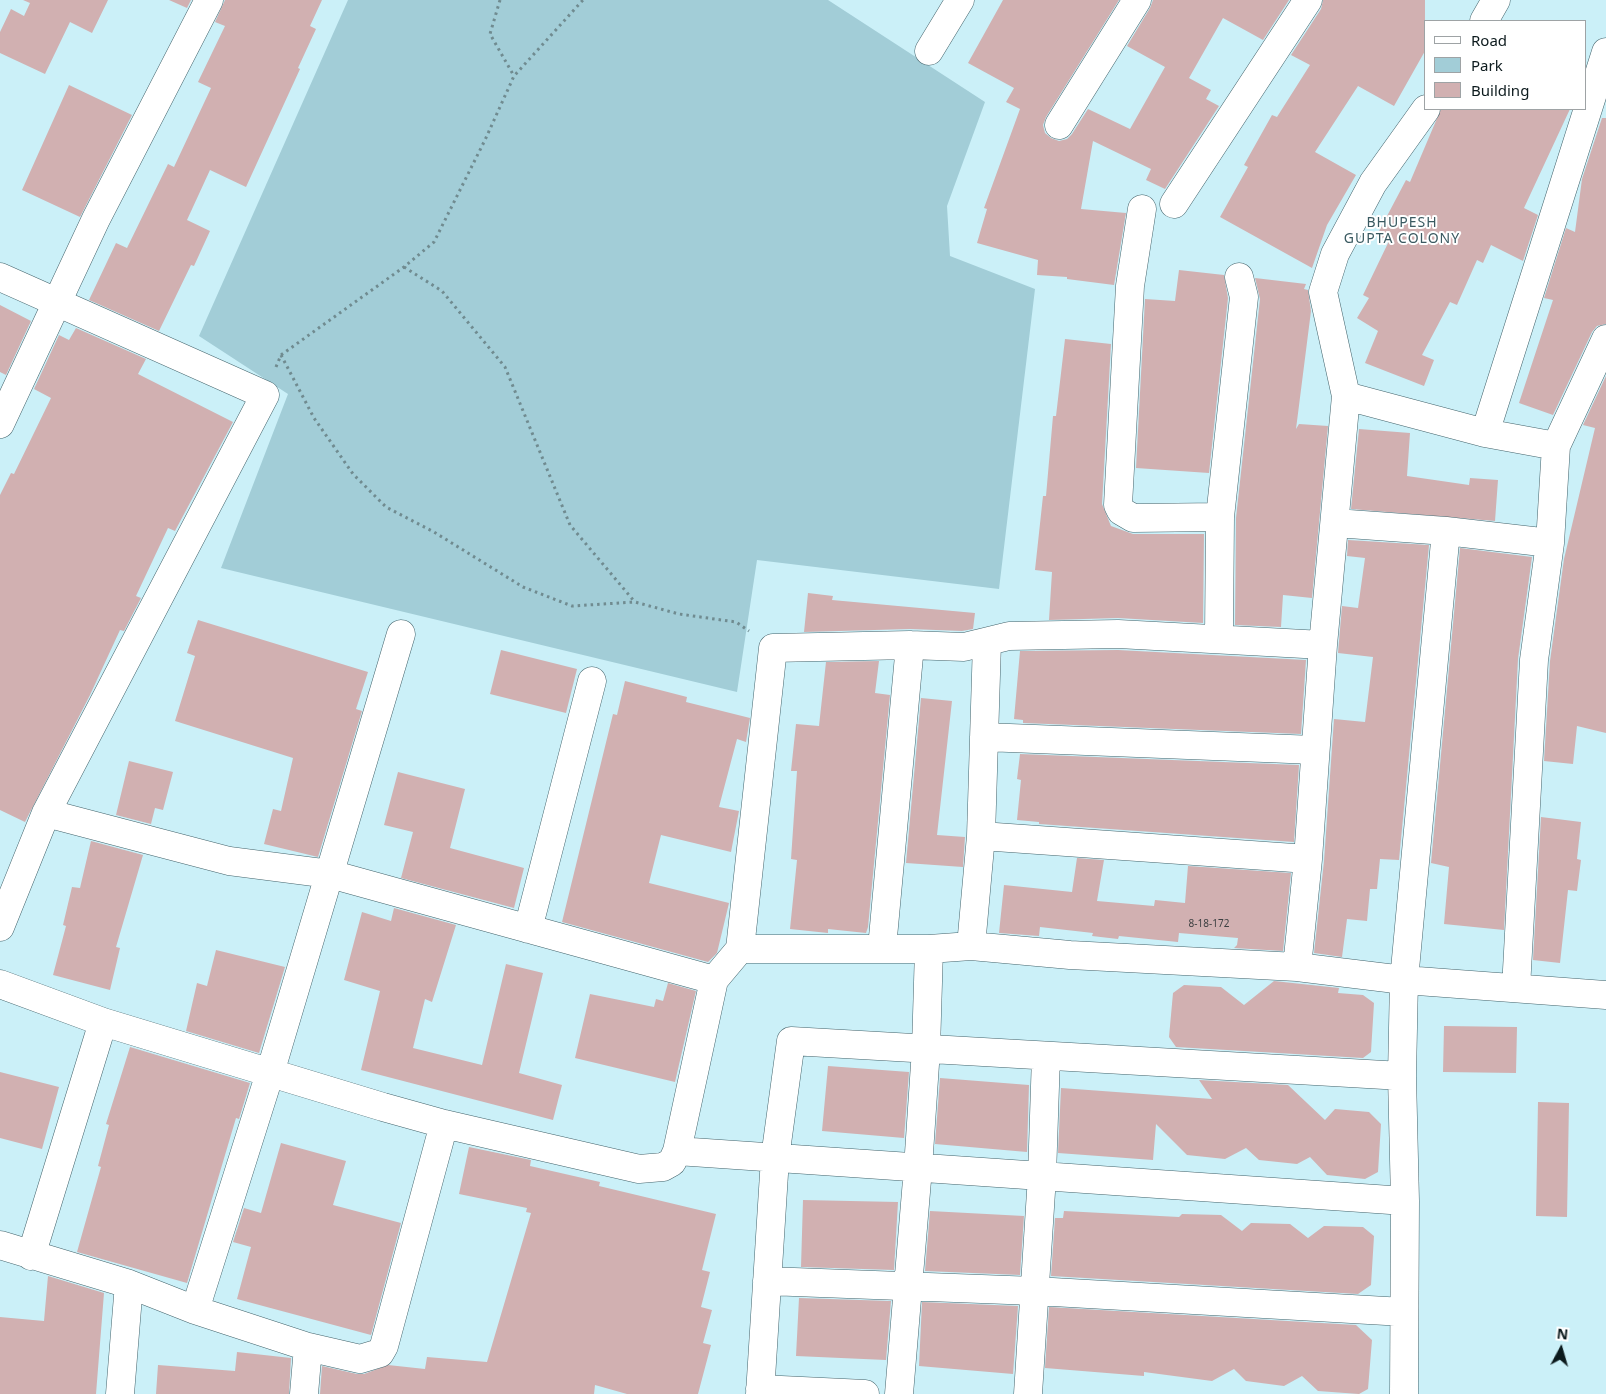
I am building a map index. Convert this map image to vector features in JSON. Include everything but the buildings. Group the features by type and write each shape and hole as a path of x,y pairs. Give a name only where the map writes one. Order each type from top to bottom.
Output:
{"street":[{"path":"0,424 58,304 96,219 209,0"},
{"path":"929,51 960,0"},
{"path":"1059,125 1137,0"},
{"path":"1174,204 1308,0"},
{"path":"1485,20 1496,0"},
{"path":"1485,433 1606,52"},
{"path":"1297,968 1308,859 1323,645 1346,396 1323,292 1335,254 1373,183 1425,110"},
{"path":"1142,208 1130,286 1118,505 1121,511 1133,518 1220,517"},
{"path":"0,277 265,395 46,813 0,927"},
{"path":"1219,637 1220,517 1244,296 1240,277"},
{"path":"1516,988 1534,660 1550,544 1556,446 1606,339"},
{"path":"1346,396 1485,433 1556,446"},
{"path":"1335,524 1446,531 1550,544"},
{"path":"1404,1394 1402,1076 1404,980 1446,531"},
{"path":"195,1310 270,1073 401,634"},
{"path":"0,984 103,1022 444,1124 639,1169 663,1167 672,1162 677,1151 714,980 740,949 773,648 910,645 964,647 1008,636 1118,634 1219,637 1323,645"},
{"path":"971,946 981,836 987,642"},
{"path":"882,948 910,645"},
{"path":"528,929 592,681"},
{"path":"984,736 1315,750"},
{"path":"46,813 229,861 330,874 714,980"},
{"path":"981,836 1308,859"},
{"path":"740,949 929,949 971,946 1070,955 1297,968 1404,980 1606,995"},
{"path":"899,1394 918,1168 926,1049 929,949"},
{"path":"31,1256 103,1022"},
{"path":"865,1394 760,1392 774,1158 791,1041 1402,1076"},
{"path":"1028,1394 1042,1176 1046,1056"},
{"path":"0,1245 31,1256 129,1284 195,1310 308,1347 360,1359 380,1353 384,1346 444,1124"},
{"path":"677,1151 1404,1202"},
{"path":"767,1281 1035,1291 1404,1312"},
{"path":"120,1394 129,1284"},
{"path":"304,1394 308,1347"}],"path":[{"path":"500,0 490,34 514,76"},
{"path":"265,395 281,355 404,268 434,242 485,140 514,76 583,0"},
{"path":"404,268 442,291 505,368 570,525 635,602"},
{"path":"281,355 314,418 353,474 386,507 434,532 523,587 572,606 635,602 679,614 736,622 773,648"}],"green space":[{"path":"348,0 828,0 985,102 947,206 950,256 1035,289 999,589 757,560 737,692 221,568 288,394 199,336"}],"district":[{"name":"BHUPESH GUPTA COLONY","path":"1402,232"}]}
